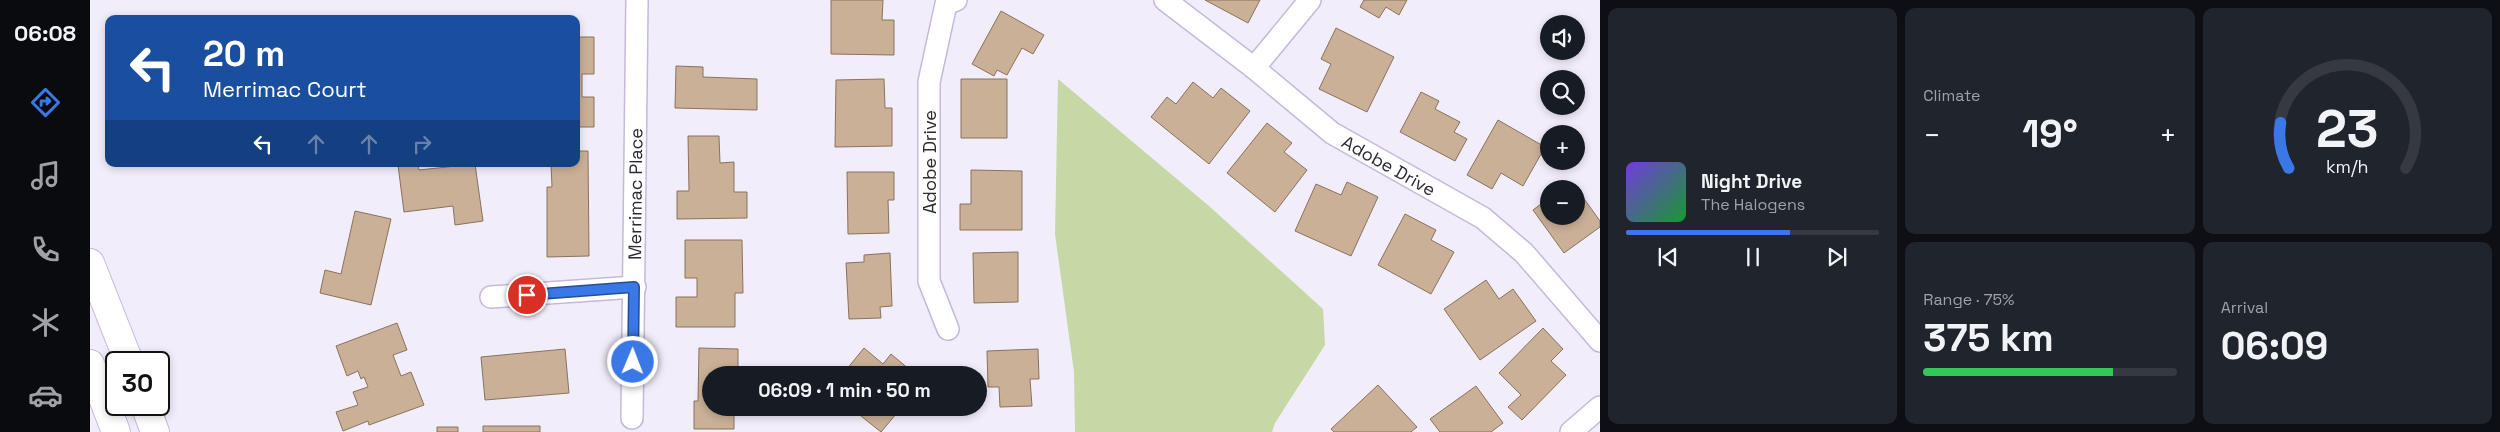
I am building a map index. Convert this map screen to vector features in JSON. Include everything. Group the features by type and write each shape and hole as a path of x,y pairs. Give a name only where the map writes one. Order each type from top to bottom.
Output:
{"street":[{"name":"Merrimac Place","path":"632,418 637,0"},
{"name":"Adobe Drive","path":"948,330 929,281 929,82 946,4 956,0"},
{"name":"Adobe Drive","path":"1165,0 1254,68 1332,132 1483,218 1524,253 1600,341"},
{"path":"1254,68 1310,0"},
{"path":"90,263 124,351"},
{"path":"491,297 634,287"},
{"path":"90,364 116,432"},
{"path":"1571,432 1600,407"},
{"path":"149,416 155,432"}],"green space":[{"path":"1058,79 1209,206 1323,309 1325,345 1275,423 1272,432 1075,432 1074,372 1055,234"}],"building":[{"path":"831,0 883,0 882,20 894,20 894,55 831,54"},
{"path":"1205,0 1260,0 1248,23"},
{"path":"1364,0 1407,0 1399,15 1386,7 1379,18 1360,7"},
{"path":"1001,11 1044,35 1033,54 1022,48 1007,75 997,70 994,76 972,64"},
{"path":"1336,28 1394,57 1367,112 1319,89 1331,64 1321,59"},
{"path":"580,37 594,37 594,74 582,74 582,97 594,97 594,127 580,127"},
{"path":"676,66 703,67 703,77 757,79 757,110 675,108"},
{"path":"884,79 885,108 892,108 892,146 835,147 836,80"},
{"path":"961,79 1007,79 1007,138 961,138"},
{"path":"1193,82 1213,98 1221,88 1250,111 1209,164 1151,117 1167,97 1176,104"},
{"path":"1421,92 1439,101 1435,109 1460,122 1454,132 1467,139 1455,161 1400,132"},
{"path":"1498,120 1540,144 1540,156 1523,186 1501,173 1492,189 1467,175"},
{"path":"1267,123 1292,143 1284,152 1307,170 1275,212 1227,173"},
{"path":"688,136 719,136 720,163 734,162 734,192 747,192 747,218 677,219 677,191 689,191"},
{"path":"580,151 588,151 589,256 547,257 547,187 552,187 551,167 580,167"},
{"path":"398,167 418,167 419,170 447,167 475,167 483,221 455,225 453,206 404,212"},
{"path":"971,170 1022,171 1022,230 960,230 960,204 971,204"},
{"path":"847,172 894,172 894,200 888,200 889,233 848,234"},
{"path":"1347,182 1378,197 1351,256 1295,231 1316,184 1341,195"},
{"path":"1585,200 1600,221 1600,227 1564,253 1544,225 1585,225"},
{"path":"1540,205 1540,220 1533,210"},
{"path":"355,211 391,219 371,305 320,293 325,270 341,274"},
{"path":"1405,214 1436,230 1431,240 1454,252 1431,294 1378,265"},
{"path":"685,240 742,240 743,293 735,293 735,327 676,327 676,297 697,297 697,278 685,278"},
{"path":"1018,252 1018,302 974,303 973,253"},
{"path":"890,253 892,306 880,307 881,318 849,319 846,263 864,262 864,255"},
{"path":"1486,280 1499,299 1513,289 1536,321 1480,360 1444,309"},
{"path":"397,323 407,350 393,355 401,376 411,372 424,405 369,425 368,421 343,431 336,412 358,405 353,392 368,387 364,377 361,379 358,371 347,376 336,346"},
{"path":"1543,328 1563,349 1551,361 1566,375 1522,420 1508,407 1521,395 1499,373"},
{"path":"699,348 738,349 738,366 702,366 702,416 734,416 734,429 694,429 694,401 698,401"},
{"path":"864,348 883,364 891,354 905,366 849,366"},
{"path":"565,349 569,393 485,400 481,357"},
{"path":"1038,349 1039,379 1030,379 1032,406 1000,407 999,387 988,387 987,351"},
{"path":"1378,385 1417,427 1411,432 1334,432 1331,429"},
{"path":"1476,386 1503,423 1491,432 1440,432 1430,419"},
{"path":"861,416 894,416 881,432"},
{"path":"483,426 540,426 540,432 483,432"},
{"path":"437,427 458,427 458,432 437,432"}],"route":[{"path":"527,295 634,287 633,362"}]}
